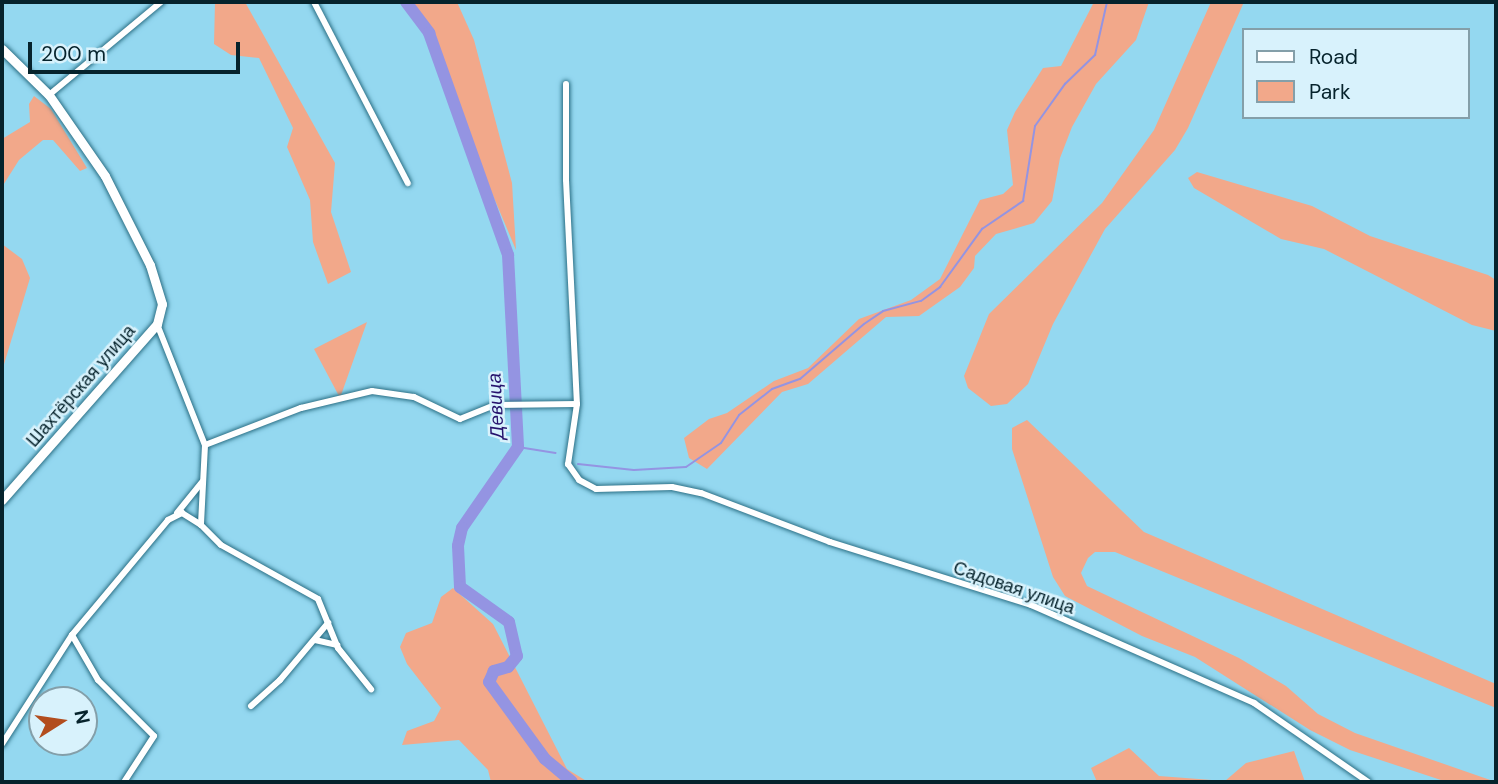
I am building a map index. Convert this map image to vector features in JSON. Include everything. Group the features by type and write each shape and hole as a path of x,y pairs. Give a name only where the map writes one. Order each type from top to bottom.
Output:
{"street":[{"path":"49,95 161,2"},
{"path":"314,2 408,183"},
{"path":"2,49 49,95 105,176 135,232 161,297 157,324 205,445 201,525"},
{"name":"Садовая улица","path":"566,84 565,180 577,404 568,464 579,480 605,490 667,487 701,493 830,542 1054,614 1254,703 1368,782"},
{"name":"Шахтёрская улица","path":"2,500 157,324"},
{"path":"205,445 301,408 372,391 414,397 460,419 495,405 535,402 577,404"},
{"path":"2,744 72,635 204,480"},
{"path":"177,513 201,525 222,545 318,599 337,645 370,689"},
{"path":"251,706 328,623"},
{"path":"72,635 98,680 153,736 124,782"},
{"path":"315,640 337,645"}],"green space":[{"path":"215,2 245,2 335,163 331,212 351,272 328,284 313,242 310,200 287,147 293,128 259,58 231,55 214,44"},
{"path":"411,2 457,2 474,40 512,183 516,250"},
{"path":"1094,2 1149,2 1136,40 1096,84 1072,127 1060,158 1052,201 1034,223 996,234 975,256 974,268 960,287 919,316 886,317 808,384 782,392 707,469 689,458 684,438 709,419 727,413 774,381 808,368 859,319 911,300 940,279 980,200 1003,194 1013,185 1007,130 1015,112 1043,68 1061,66"},
{"path":"1211,2 1244,2 1188,128 1175,150 1105,229 1053,324 1028,384 1007,404 991,406 968,388 964,376 989,314 1102,203 1154,130"},
{"path":"34,96 51,109 87,168 80,171 53,140 43,140 19,160 2,187 2,139 30,122 29,104"},
{"path":"1197,172 1312,206 1370,236 1488,275 1496,280 1496,331 1472,325 1324,249 1281,239 1194,188 1188,178"},
{"path":"2,244 22,259 30,278 2,371"},
{"path":"367,322 340,398 314,349"},
{"path":"1027,420 1144,532 1496,684 1496,708 1115,552 1095,552 1088,558 1081,573 1087,586 1239,658 1286,686 1318,714 1355,733 1496,782 1447,782 1350,750 1310,730 1195,657 1142,636 1065,596 1053,577 1012,449 1012,428"},
{"path":"453,588 493,624 567,769 588,782 491,782 488,770 459,740 402,745 407,731 434,721 441,708 407,664 400,647 406,633 432,623 441,597"},
{"path":"1129,748 1159,776 1225,781 1246,763 1294,751 1305,782 1097,782 1091,768"}],"waterway":[{"name":"Девица","path":"406,2 429,33 508,255 518,447 462,528 458,546 460,587 509,622 517,656 508,667 494,671 489,682 545,759 572,782"},
{"path":"578,464 634,470 686,467 721,443 739,415 772,389 800,379 883,311 921,301 940,287 982,229 1023,201 1035,126 1065,84 1095,55 1107,2"},
{"path":"518,447 556,453"}]}
